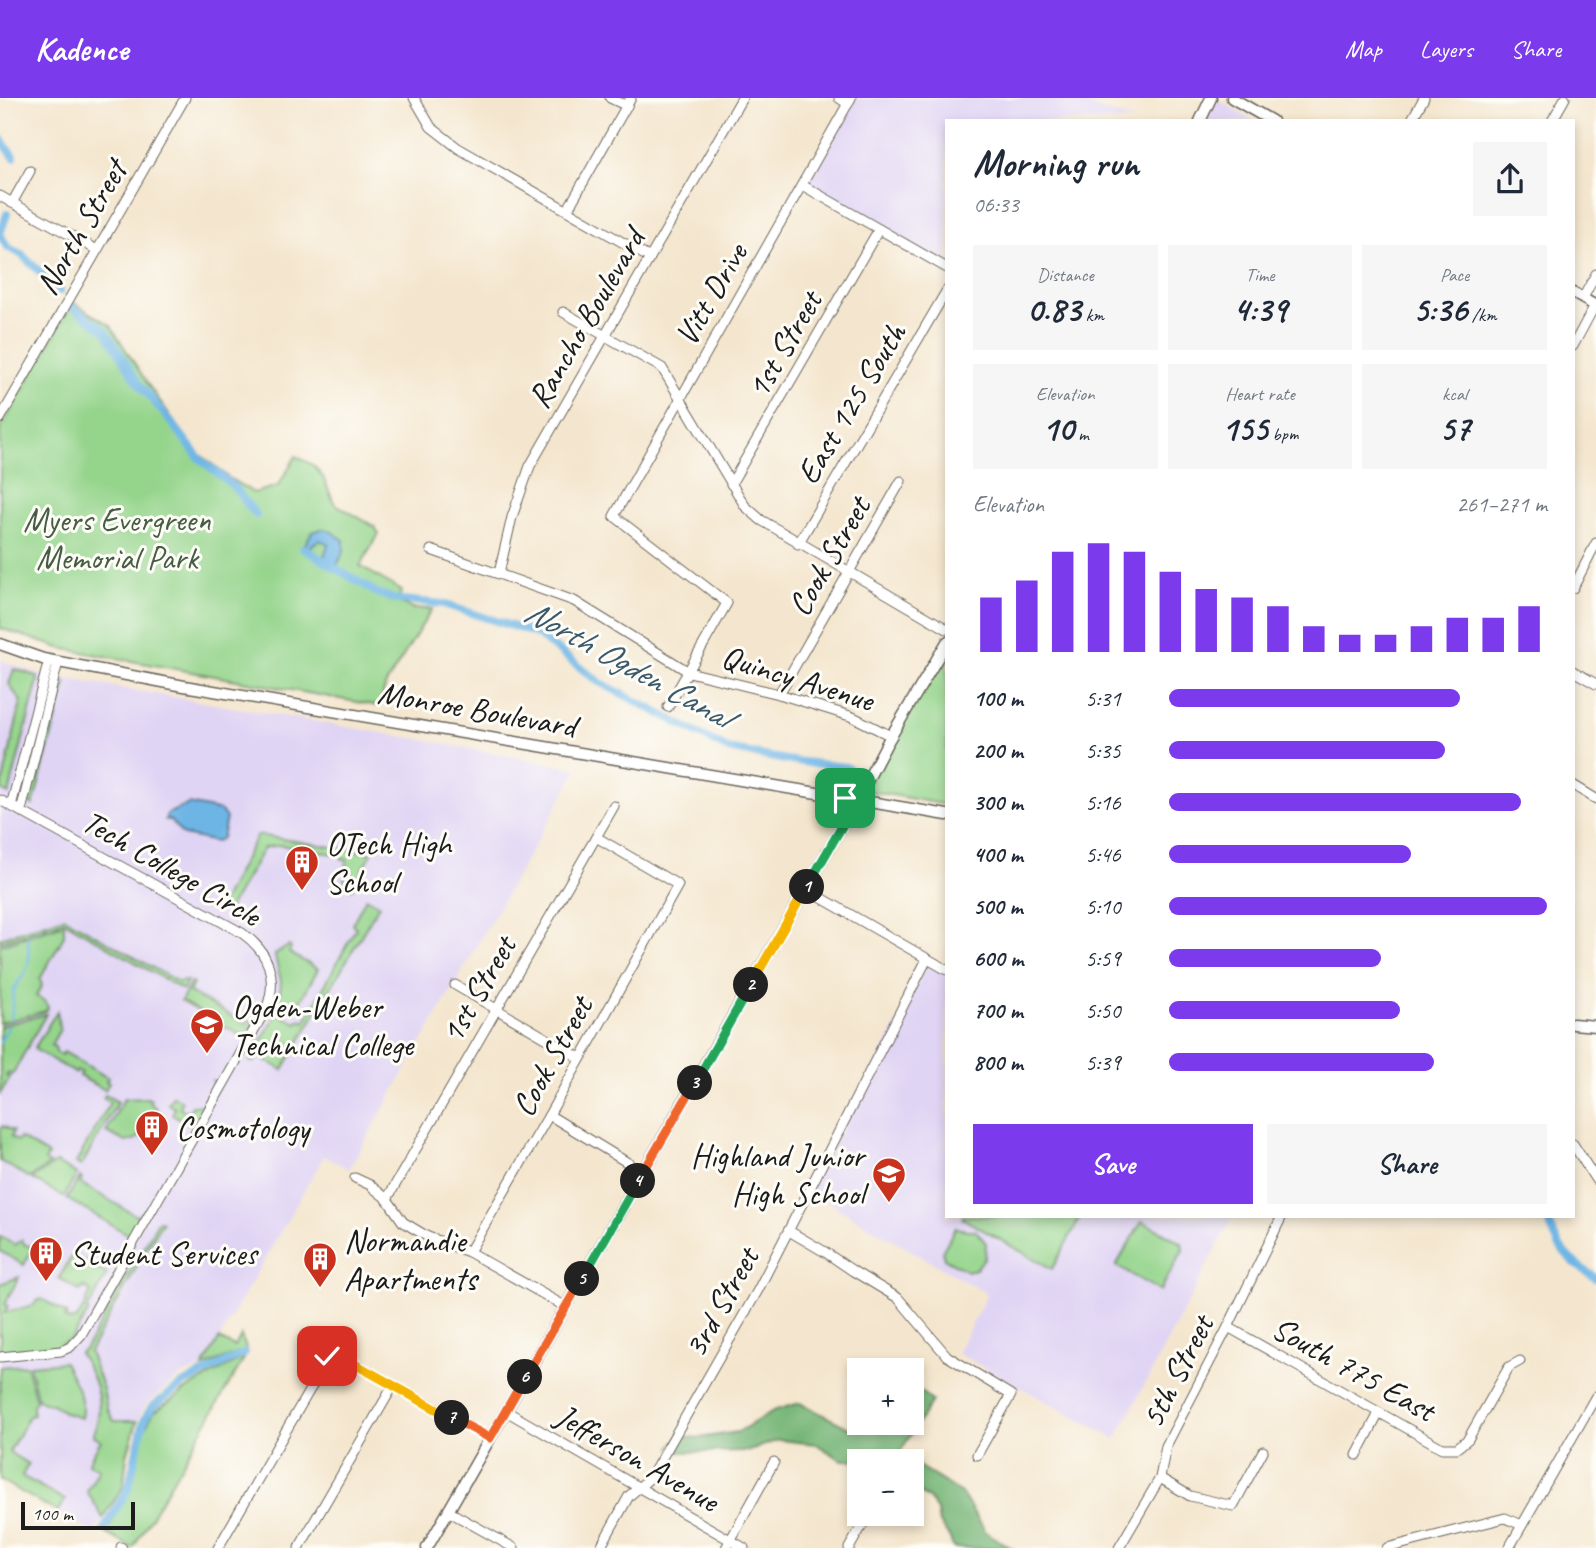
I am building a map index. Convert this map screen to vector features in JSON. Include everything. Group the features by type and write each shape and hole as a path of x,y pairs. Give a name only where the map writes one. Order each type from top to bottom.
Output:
{"main road":[{"path":"1201,119 1211,98"},
{"path":"1232,98 1269,119"},
{"path":"1578,295 1596,305"},
{"name":"Monroe Boulevard","path":"0,644 53,662 945,815"},
{"path":"427,1548 945,645"},
{"path":"1575,1024 1596,1026"}],"street":[{"name":"North Street","path":"0,419 185,98"},
{"path":"414,98 431,127 458,148 650,258"},
{"path":"568,209 629,102 610,98"},
{"name":"Rancho Boulevard","path":"499,573 512,517 530,466 742,98"},
{"path":"839,98 850,101"},
{"path":"1412,119 1424,98"},
{"path":"1553,119 1565,98"},
{"name":"Vitt Drive","path":"689,672 727,603 614,516 850,101"},
{"path":"12,203 30,171"},
{"path":"802,186 945,267"},
{"path":"0,196 97,250"},
{"name":"1st Street","path":"732,484 879,229"},
{"path":"1578,295 1596,274"},
{"name":"East 125 South","path":"799,544 945,293"},
{"path":"1575,342 1596,305"},
{"path":"563,312 662,368 745,506 761,520 945,628"},
{"name":"Cook Street","path":"779,694 901,481"},
{"path":"1575,584 1596,542"},
{"name":"Quincy Avenue","path":"431,550 574,601 689,672 779,694 853,717 891,736"},
{"path":"11,806 53,662"},
{"path":"21,811 53,662"},
{"path":"668,706 689,672"},
{"path":"1575,672 1596,684"},
{"path":"1575,786 1596,799"},
{"name":"Tech College Circle","path":"0,800 242,933 262,951 272,978 267,1007 81,1335 70,1347 61,1351 0,1357"},
{"name":"1st Street","path":"387,1199 614,806"},
{"name":"Cook Street","path":"469,1252 678,885 596,837"},
{"path":"806,889 945,969"},
{"name":"3rd Street","path":"600,1548 629,1496 651,1477 758,1290 873,1060 927,959"},
{"path":"455,985 580,1058"},
{"path":"549,1115 643,1172"},
{"path":"1575,1147 1596,1180"},
{"path":"355,1178 370,1185 387,1199 403,1222 428,1237 469,1252 566,1307"},
{"name":"5th Street","path":"1119,1548 1160,1478 1166,1446 1281,1218"},
{"path":"789,1231 898,1298 947,1356 1011,1395 978,1455"},
{"name":"South 775 East","path":"1228,1327 1442,1448 1457,1448 1468,1439 1509,1367 1520,1361"},
{"path":"218,1548 331,1353 490,1438"},
{"path":"299,1548 393,1386"},
{"path":"1508,1548 1596,1396"},
{"name":"Jefferson Avenue","path":"506,1411 639,1486 728,1544 744,1548"},
{"path":"1357,1455 1379,1413"},
{"path":"1160,1478 1190,1496 1233,1506 1263,1451"},
{"path":"728,1544 774,1462"},
{"path":"449,1511 514,1548"},
{"path":"1387,1548 1504,1518 1522,1525"},
{"path":"849,1548 862,1526"}],"shaded area":[{"path":"857,98 1076,98 1105,112 1131,119 945,119 945,263 808,185"},
{"path":"1218,100 1251,119 1207,119"},
{"name":"Ogden-Weber Technical College","path":"0,660 39,674 578,769 349,1169 324,1156 203,1367 180,1376 147,1403 137,1421 127,1455 123,1487 94,1533 0,1480"},
{"name":"Highland Junior High School","path":"928,963 945,973 945,1218 1232,1218 1116,1439 957,1353 987,1294 810,1192"}],"green space":[{"name":"Myers Evergreen Memorial Park","path":"73,302 110,325 149,386 197,452 229,478 254,493 278,486 296,456 314,466 323,477 334,503 375,527 379,534 360,566 402,591 396,601 415,609 432,609 386,684 379,706 60,648 0,628 0,429"},
{"path":"945,652 945,805 864,790"},
{"path":"14,669 37,676 38,680 9,794 1,790 21,702 9,684"},
{"path":"57,682 66,683 33,805 27,802"},
{"path":"257,835 372,853 352,889 344,885 347,860 342,859 341,855 279,845 264,848 228,910 220,906"},
{"path":"366,898 379,905 283,1070 258,1056 254,1062 250,1061 277,1013 297,1023 300,1020 305,1022 356,928 352,924"},
{"path":"64,917 178,982 187,981 183,990 64,921 0,942 0,938"},
{"path":"64,924 64,936 40,979 42,986 36,996 46,1002 48,1008 46,1011 0,1023 0,945"},
{"path":"289,946 289,953 318,969 296,1009 279,1002 281,981 275,954"},
{"path":"191,982 193,984 189,992 246,1024 249,1020 252,1021 253,1024 244,1037 181,1001"},
{"path":"57,1011 60,1029 51,1045 61,1055 64,1052 108,1078 106,1082 109,1083 105,1090 79,1076 81,1072 75,1073 34,1049"},
{"path":"46,1014 12,1075 8,1073 6,1076 10,1077 0,1094 0,1026"},
{"path":"212,1079 217,1086 193,1126 172,1114 175,1108 168,1104 173,1096 182,1101 180,1107 184,1111 190,1110 192,1106 202,1105 214,1085"},
{"path":"105,1095 118,1102 81,1166 76,1163 110,1103 103,1098"},
{"path":"148,1098 157,1108 150,1130 143,1130 145,1139 139,1136 126,1142 106,1132 124,1099"},
{"path":"3,1126 13,1131 11,1137 18,1141 20,1138 48,1155 45,1161 50,1164 30,1178 0,1161 0,1131"},
{"path":"56,1163 77,1174 64,1197 32,1179"},
{"path":"80,1177 80,1183 137,1216 142,1212 143,1215 131,1236 67,1199"},
{"path":"962,1218 1080,1218 1052,1269"},
{"path":"159,1220 162,1222 89,1352 103,1389 107,1409 114,1421 137,1421 127,1455 123,1487 103,1518 87,1491 99,1469 88,1463 101,1440 93,1435 99,1403 90,1372 79,1353 86,1348"},
{"path":"1142,1221 1182,1243 1183,1250 1160,1291 1116,1266"},
{"path":"955,1228 976,1231 986,1243 985,1257 976,1269 967,1271 944,1258 942,1252"},
{"path":"0,1236 15,1245 22,1240 33,1248 24,1265 0,1251"},
{"path":"75,1251 74,1256 107,1274 90,1306 85,1304 91,1292 83,1287 80,1291 59,1278"},
{"path":"19,1277 5,1304 8,1306 4,1313 34,1305 42,1299 67,1314 65,1318 70,1321 77,1319 84,1307 88,1309 88,1313 71,1339 56,1347 0,1351 0,1284"},
{"path":"241,1336 247,1350 203,1367 219,1339 235,1347"},
{"path":"245,1357 133,1548 106,1533 129,1491 143,1432 153,1413 193,1385"},
{"path":"64,1362 80,1396 81,1418 38,1400 29,1365"},
{"path":"26,1365 36,1401 33,1415 29,1416 9,1452 28,1464 22,1476 65,1500 57,1512 0,1480 0,1367"},
{"path":"924,1395 932,1401 924,1414"},
{"path":"800,1403 847,1427 847,1435 911,1435 902,1449 847,1449 847,1460 842,1460 816,1444 779,1440 748,1451 680,1452 671,1448 679,1436 699,1438 738,1432 775,1410"},
{"path":"924,1470 961,1493 986,1532 1011,1548 953,1548 929,1498 924,1496"}],"water":[{"path":"327,529 344,540 344,550 336,568 323,560 328,544 325,542 317,542 308,551 303,548 312,532"},
{"path":"189,804 221,811 226,818 222,838 216,842 183,835 170,820 165,820 167,814"}],"waterway":[{"name":"North Ogden Canal","path":"0,138 14,157"},
{"name":"North Ogden Canal","path":"7,214 0,234 7,247 21,254 60,291"},
{"name":"North Ogden Canal","path":"73,307 105,330 139,384 199,458 233,486 256,515"},
{"name":"North Ogden Canal","path":"303,548 377,593 393,599 443,604 537,634 599,682 728,749 786,760 846,767 857,774"},
{"path":"11,1019 14,989 26,971 29,959 28,938"},
{"path":"0,1042 8,1027"},
{"name":"North Ogden Canal","path":"1549,1218 1564,1253 1596,1278"},
{"path":"104,1529 128,1489 144,1421 151,1408 184,1383 245,1353"}],"place":[{"name":"OTech High School","path":"302,892"},
{"name":"Ogden-Weber Technical College","path":"207,1055"},
{"name":"Cosmotology","path":"152,1157"},
{"name":"Highland Junior High School","path":"889,1204"},
{"name":"Student Services","path":"46,1283"},
{"name":"Normandie Apartments","path":"320,1289"}],"route":[{"path":"327,1356 331,1353 341,1356 490,1438 857,800 845,798"}]}
